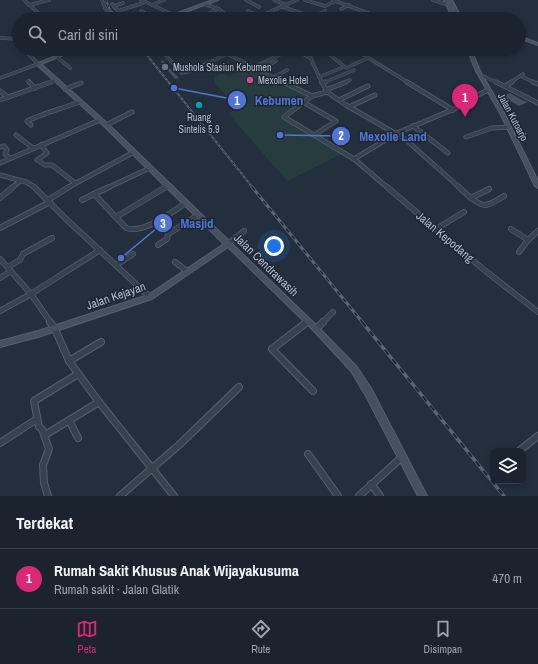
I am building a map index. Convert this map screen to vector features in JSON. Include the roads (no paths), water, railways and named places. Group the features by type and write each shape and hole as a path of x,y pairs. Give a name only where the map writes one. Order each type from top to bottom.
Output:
{"main road":[{"path":"182,12 216,0"},
{"path":"446,0 453,12"},
{"path":"450,0 456,12"},
{"path":"526,40 538,44"},
{"path":"472,56 482,76"},
{"path":"475,56 482,76"},
{"path":"38,64 56,57"},
{"name":"Jalan Cendrawasih","path":"38,64 103,122 308,321 354,369 369,393 423,496"},
{"name":"Jalan Kutoarjo","path":"482,76 538,186"},
{"name":"Jalan Kejayan","path":"0,344 55,329 150,297 228,244"}],"street":[{"path":"24,0 37,12"},
{"path":"29,5 49,0"},
{"path":"102,0 108,12"},
{"path":"152,5 164,0"},
{"path":"246,0 259,7"},
{"path":"273,0 287,5"},
{"path":"272,12 297,0"},
{"path":"305,0 325,6 334,0 366,12"},
{"path":"433,0 449,6 454,6"},
{"path":"123,3 113,5 118,11 144,1 167,12"},
{"path":"204,4 222,12"},
{"path":"341,9 348,5"},
{"path":"283,7 298,12"},
{"path":"212,12 218,9"},
{"path":"0,38 12,38"},
{"path":"0,78 38,64 31,56"},
{"path":"166,56 182,73 191,71 223,56"},
{"path":"231,56 312,96"},
{"path":"254,67 278,56"},
{"path":"330,56 344,67"},
{"path":"365,56 452,110"},
{"path":"56,57 70,68"},
{"path":"308,57 313,62 327,91 349,107 397,133 471,198 487,206 504,196"},
{"path":"319,77 344,67 346,68 368,58"},
{"path":"259,70 276,61"},
{"path":"274,77 287,70"},
{"path":"322,82 354,70"},
{"path":"505,86 522,75 538,84"},
{"path":"482,76 538,103"},
{"path":"0,100 55,80"},
{"path":"340,123 303,102 312,96 327,91 350,80"},
{"path":"28,82 34,88"},
{"path":"65,89 81,83"},
{"path":"339,100 368,86"},
{"path":"354,159 397,133 466,104 476,96 488,90"},
{"path":"0,91 8,97"},
{"path":"349,107 375,95"},
{"path":"32,125 27,122 30,119 46,112 54,112 79,102"},
{"name":"Jalan Kepodang","path":"303,102 284,117 354,159 436,229 538,312"},
{"path":"0,163 33,148 132,112"},
{"path":"314,135 336,121"},
{"path":"413,126 448,153"},
{"path":"466,137 492,128 509,127"},
{"path":"16,135 33,148"},
{"path":"41,145 47,153 37,160 44,165 52,165 75,183"},
{"path":"0,147 4,146 7,150 6,154 10,158"},
{"path":"0,228 49,201 75,183 134,152"},
{"path":"82,200 150,168"},
{"path":"0,175 20,180 36,188 150,297"},
{"path":"0,198 20,180"},
{"path":"116,217 168,186"},
{"path":"471,198 489,189"},
{"path":"94,194 126,228 133,230 141,226 147,227 186,203"},
{"path":"436,229 464,212"},
{"path":"158,245 167,239 168,234 198,215"},
{"path":"512,229 528,240"},
{"path":"519,252 528,240 538,231"},
{"path":"228,244 244,232"},
{"path":"0,278 20,260 23,254 52,238"},
{"path":"0,311 31,294 100,250"},
{"path":"116,266 133,254"},
{"path":"0,259 31,294 55,329 70,361 98,402 153,468 174,496"},
{"path":"175,262 188,272"},
{"path":"316,329 333,312"},
{"path":"308,321 272,349 313,391"},
{"path":"70,361 101,342"},
{"path":"48,496 44,483 43,465 49,449 45,435 42,428 40,428 37,419 34,400 78,374"},
{"path":"120,496 153,468 239,387"},
{"path":"45,435 98,402"},
{"path":"0,443 37,419"},
{"path":"69,420 78,438"},
{"path":"523,448 538,436"},
{"path":"308,454 338,496"},
{"path":"359,496 402,457"},
{"path":"371,484 380,496"}],"railway":[{"path":"106,0 112,12"},
{"path":"148,56 253,188"},
{"path":"252,187 363,323"},
{"path":"362,322 504,496"}],"place":[{"name":"Mushola Stasiun Kebumen","path":"165,67"},
{"name":"Mexolie Hotel","path":"250,80"},
{"name":"Kebumen","path":"174,88"},
{"name":"Ruang Sintelis 5.9","path":"199,105"},
{"name":"Rumah Sakit Khusus Anak Wijayakusuma","path":"465,117"},
{"name":"Mexolie Land","path":"280,135"},
{"name":"Masjid","path":"121,258"}]}
